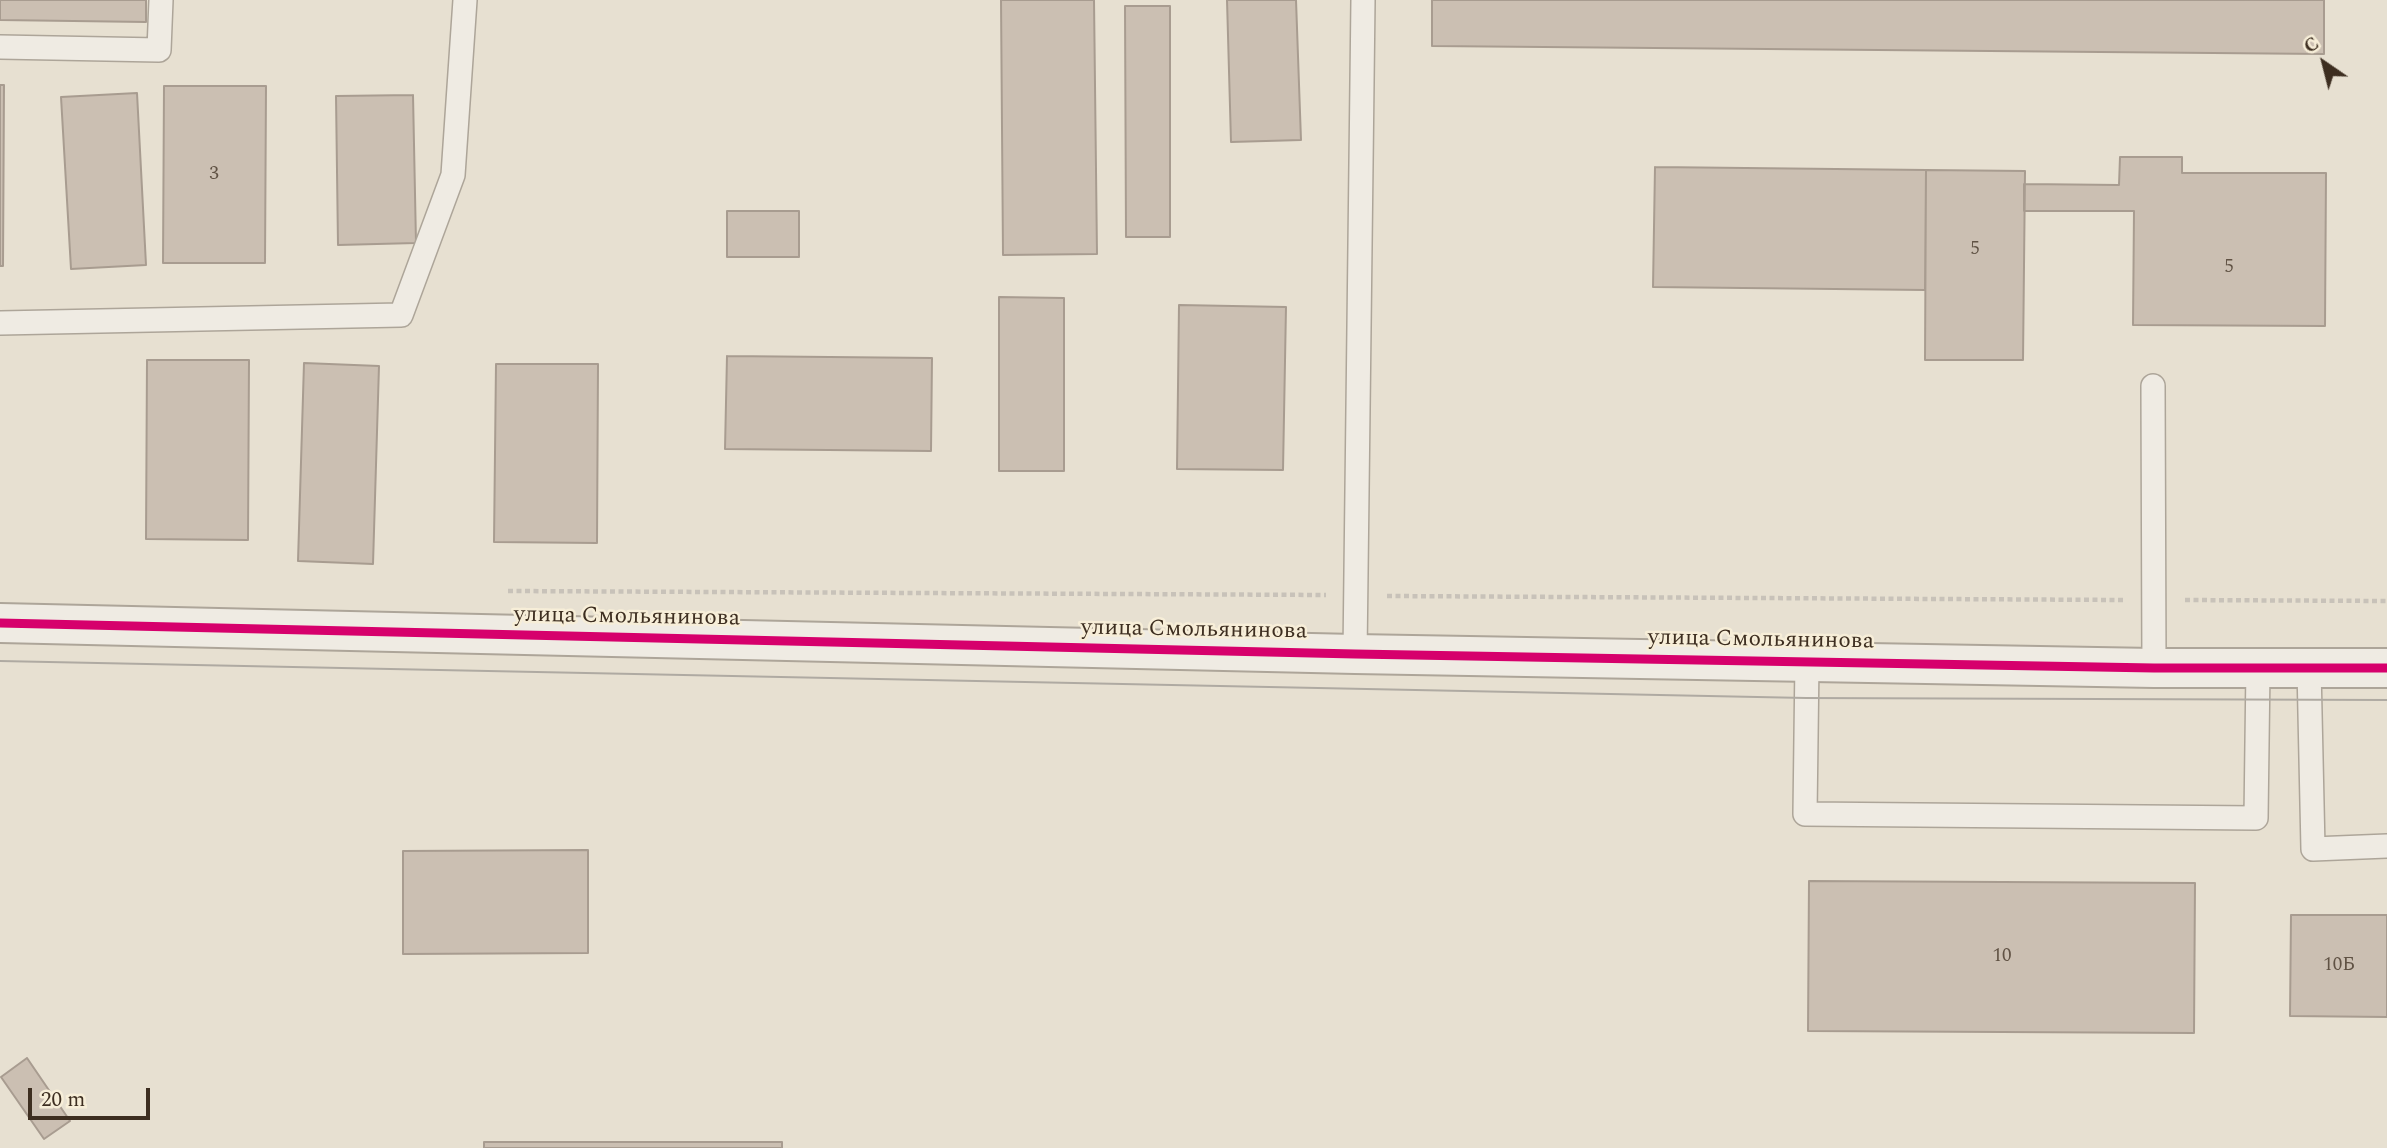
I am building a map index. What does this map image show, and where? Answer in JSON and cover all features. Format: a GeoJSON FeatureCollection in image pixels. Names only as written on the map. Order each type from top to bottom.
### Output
{"type":"FeatureCollection","features":[{"type":"Feature","properties":{"kind":"street","name":"улица Смольянинова"},"geometry":{"type":"LineString","coordinates":[[0,623],[1355,654],[2154,668],[2387,668]]}},
{"type":"Feature","properties":{"kind":"lane"},"geometry":{"type":"LineString","coordinates":[[0,47],[159,50],[161,0]]}},
{"type":"Feature","properties":{"kind":"lane"},"geometry":{"type":"LineString","coordinates":[[0,323],[401,314],[453,175],[465,0]]}},
{"type":"Feature","properties":{"kind":"lane"},"geometry":{"type":"LineString","coordinates":[[1355,654],[1363,0]]}},
{"type":"Feature","properties":{"kind":"lane"},"geometry":{"type":"LineString","coordinates":[[2153,387],[2154,668]]}},
{"type":"Feature","properties":{"kind":"lane"},"geometry":{"type":"LineString","coordinates":[[1807,661],[1805,814],[2256,818],[2258,668]]}},
{"type":"Feature","properties":{"kind":"lane"},"geometry":{"type":"LineString","coordinates":[[2309,668],[2314,849],[2387,846]]}},
{"type":"Feature","properties":{"kind":"path"},"geometry":{"type":"LineString","coordinates":[[503,591],[2387,601]]}},
{"type":"Feature","properties":{"kind":"building"},"geometry":{"type":"Polygon","coordinates":[[[0,0],[146,0],[146,22],[0,20],[0,0]]]}},
{"type":"Feature","properties":{"kind":"building"},"geometry":{"type":"Polygon","coordinates":[[[1001,0],[1094,0],[1097,254],[1003,255],[1001,0]]]}},
{"type":"Feature","properties":{"kind":"building"},"geometry":{"type":"Polygon","coordinates":[[[1227,0],[1296,0],[1301,140],[1231,142],[1227,0]]]}},
{"type":"Feature","properties":{"kind":"building"},"geometry":{"type":"Polygon","coordinates":[[[1432,0],[2324,0],[2324,54],[1432,46],[1432,0]]]}},
{"type":"Feature","properties":{"kind":"building"},"geometry":{"type":"Polygon","coordinates":[[[1125,6],[1170,6],[1170,237],[1126,237],[1125,6]]]}},
{"type":"Feature","properties":{"kind":"building"},"geometry":{"type":"Polygon","coordinates":[[[0,85],[4,85],[3,266],[0,266],[0,85]]]}},
{"type":"Feature","properties":{"kind":"building"},"geometry":{"type":"Polygon","coordinates":[[[164,86],[266,86],[265,263],[163,263],[164,86]]]}},
{"type":"Feature","properties":{"kind":"building"},"geometry":{"type":"Polygon","coordinates":[[[137,93],[146,265],[71,269],[61,97],[137,93]]]}},
{"type":"Feature","properties":{"kind":"building"},"geometry":{"type":"Polygon","coordinates":[[[413,95],[416,243],[338,245],[336,96],[413,95]]]}},
{"type":"Feature","properties":{"kind":"building"},"geometry":{"type":"Polygon","coordinates":[[[2120,157],[2182,157],[2182,173],[2326,173],[2325,326],[2133,325],[2134,211],[2024,211],[2024,184],[2119,185],[2120,157]]]}},
{"type":"Feature","properties":{"kind":"building"},"geometry":{"type":"Polygon","coordinates":[[[1655,167],[1926,170],[1925,290],[1653,287],[1655,167]]]}},
{"type":"Feature","properties":{"kind":"building"},"geometry":{"type":"Polygon","coordinates":[[[1926,170],[2025,171],[2023,360],[1925,360],[1926,170]]]}},
{"type":"Feature","properties":{"kind":"building"},"geometry":{"type":"Polygon","coordinates":[[[727,211],[799,211],[799,257],[727,257],[727,211]]]}},
{"type":"Feature","properties":{"kind":"building"},"geometry":{"type":"Polygon","coordinates":[[[999,297],[1064,298],[1064,471],[999,471],[999,297]]]}},
{"type":"Feature","properties":{"kind":"building"},"geometry":{"type":"Polygon","coordinates":[[[1179,305],[1286,307],[1283,470],[1177,469],[1179,305]]]}},
{"type":"Feature","properties":{"kind":"building"},"geometry":{"type":"Polygon","coordinates":[[[727,356],[932,358],[931,451],[725,449],[727,356]]]}},
{"type":"Feature","properties":{"kind":"building"},"geometry":{"type":"Polygon","coordinates":[[[147,360],[249,360],[248,540],[146,539],[147,360]]]}},
{"type":"Feature","properties":{"kind":"building"},"geometry":{"type":"Polygon","coordinates":[[[304,363],[379,366],[373,564],[298,561],[304,363]]]}},
{"type":"Feature","properties":{"kind":"building"},"geometry":{"type":"Polygon","coordinates":[[[496,364],[598,364],[597,543],[494,542],[496,364]]]}},
{"type":"Feature","properties":{"kind":"building"},"geometry":{"type":"Polygon","coordinates":[[[588,850],[588,953],[403,954],[403,851],[588,850]]]}},
{"type":"Feature","properties":{"kind":"building"},"geometry":{"type":"Polygon","coordinates":[[[1809,881],[2195,883],[2194,1033],[1808,1031],[1809,881]]]}},
{"type":"Feature","properties":{"kind":"building"},"geometry":{"type":"Polygon","coordinates":[[[2291,915],[2387,915],[2387,1017],[2290,1016],[2291,915]]]}},
{"type":"Feature","properties":{"kind":"building"},"geometry":{"type":"Polygon","coordinates":[[[27,1058],[70,1121],[44,1139],[1,1077],[27,1058]]]}},
{"type":"Feature","properties":{"kind":"building"},"geometry":{"type":"Polygon","coordinates":[[[484,1142],[782,1142],[782,1148],[484,1148],[484,1142]]]}},
{"type":"Feature","properties":{"kind":"tram line"},"geometry":{"type":"LineString","coordinates":[[0,661],[1806,698],[2387,700]]}},
{"type":"Feature","properties":{"kind":"cycle path"},"geometry":{"type":"LineString","coordinates":[[0,623],[1355,654],[2154,668],[2387,668]]}}]}
